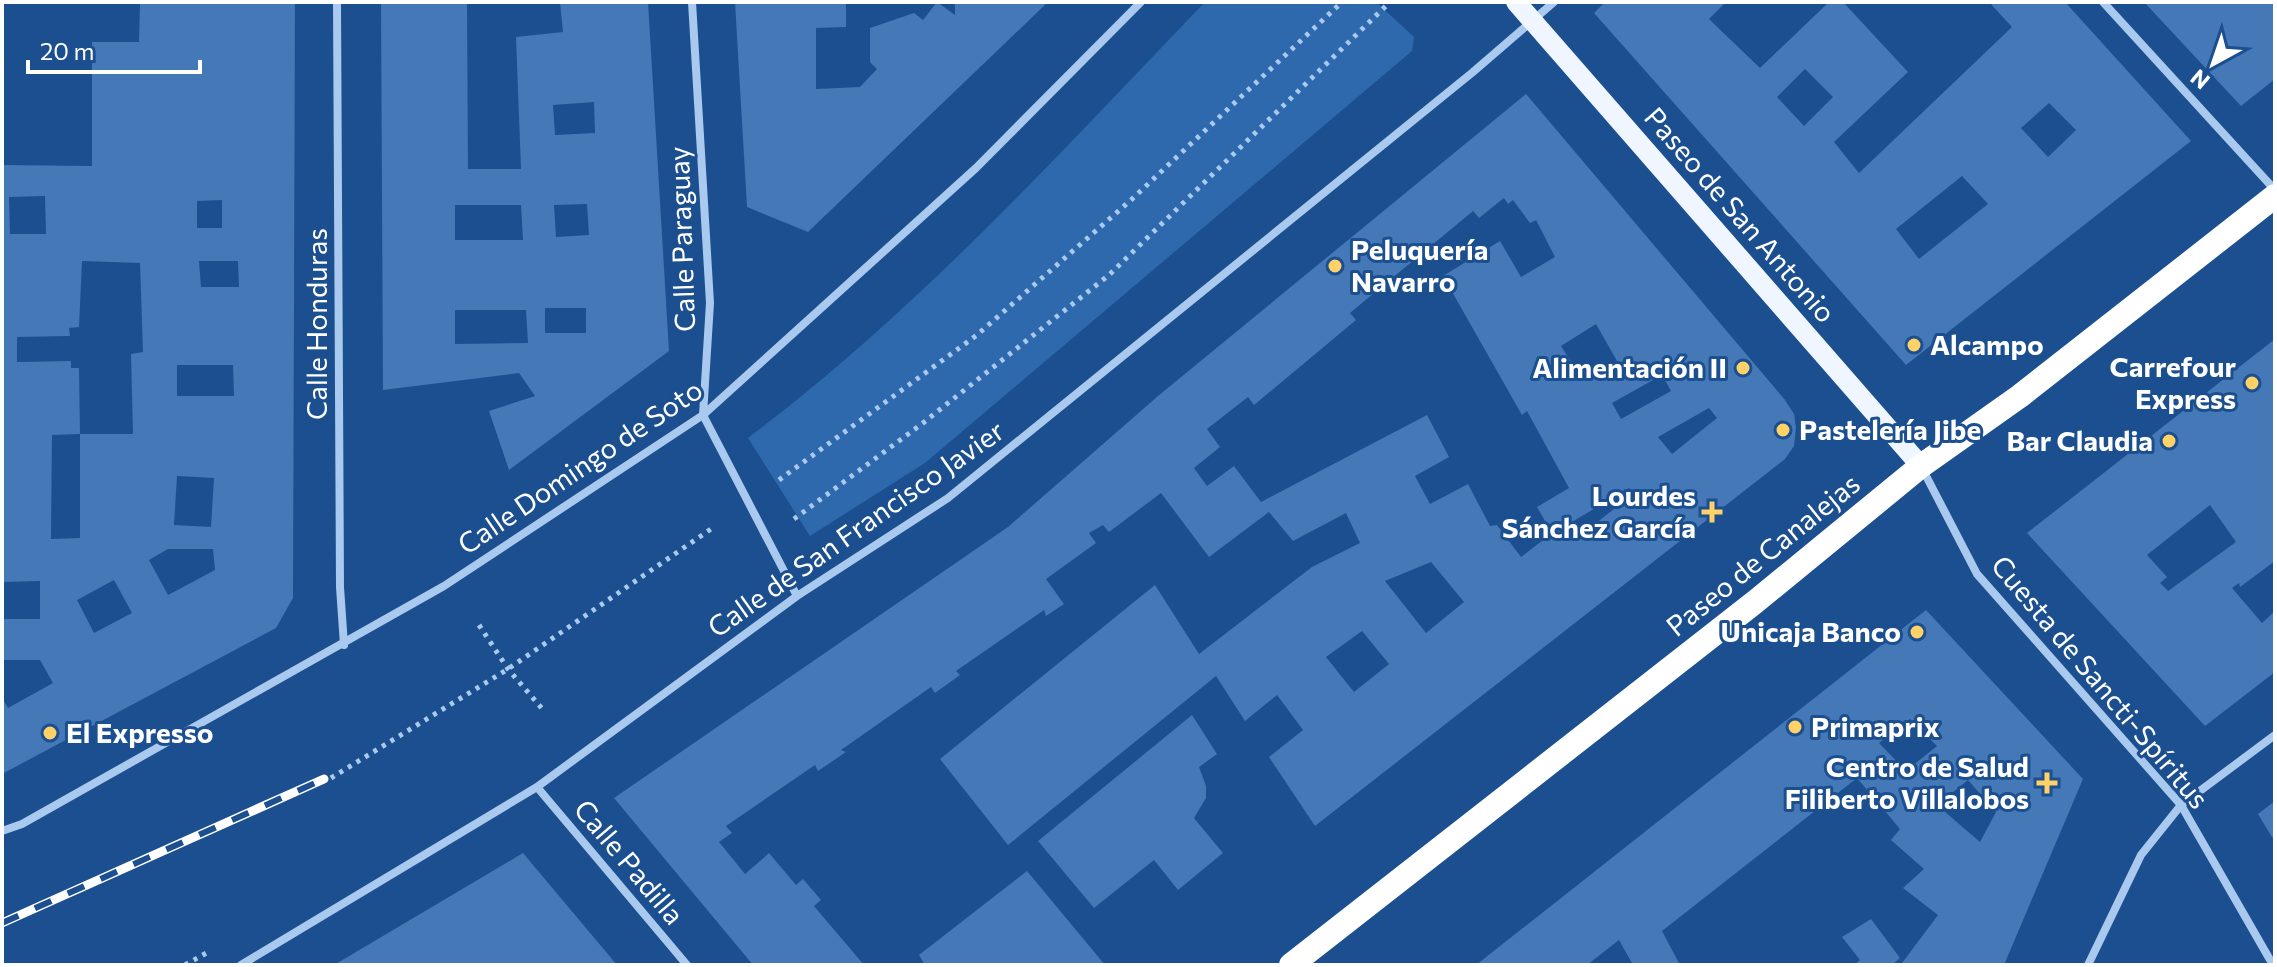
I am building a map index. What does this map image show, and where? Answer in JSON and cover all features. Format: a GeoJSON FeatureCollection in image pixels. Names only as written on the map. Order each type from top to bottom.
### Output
{"type":"FeatureCollection","features":[{"type":"Feature","properties":{"kind":"highway","name":"Paseo de Canalejas"},"geometry":{"type":"LineString","coordinates":[[1291,965],[1755,602],[1921,466],[2020,396],[2275,193]]}},
{"type":"Feature","properties":{"kind":"main road","name":"Paseo de San Antonio"},"geometry":{"type":"LineString","coordinates":[[1516,2],[1921,466]]}},
{"type":"Feature","properties":{"kind":"street","name":"Calle Honduras"},"geometry":{"type":"LineString","coordinates":[[337,2],[340,571],[344,645]]}},
{"type":"Feature","properties":{"kind":"street","name":"Calle Paraguay"},"geometry":{"type":"LineString","coordinates":[[692,2],[710,303],[703,415]]}},
{"type":"Feature","properties":{"kind":"street","name":"Calle Domingo de Soto"},"geometry":{"type":"LineString","coordinates":[[2,831],[22,824],[444,586],[703,415],[976,168],[1141,2]]}},
{"type":"Feature","properties":{"kind":"street","name":"Calle de San Francisco Javier"},"geometry":{"type":"LineString","coordinates":[[241,965],[537,787],[797,596],[948,498],[1473,72],[1554,2]]}},
{"type":"Feature","properties":{"kind":"street"},"geometry":{"type":"LineString","coordinates":[[2103,2],[2275,193]]}},
{"type":"Feature","properties":{"kind":"street"},"geometry":{"type":"LineString","coordinates":[[703,415],[797,596]]}},
{"type":"Feature","properties":{"kind":"street","name":"Cuesta de Sancti-Spíritus"},"geometry":{"type":"LineString","coordinates":[[1921,466],[1977,574],[2181,805],[2273,965]]}},
{"type":"Feature","properties":{"kind":"street"},"geometry":{"type":"LineString","coordinates":[[2088,965],[2141,855],[2181,805],[2275,735]]}},
{"type":"Feature","properties":{"kind":"street","name":"Calle Padilla"},"geometry":{"type":"LineString","coordinates":[[537,787],[687,965]]}},
{"type":"Feature","properties":{"kind":"path"},"geometry":{"type":"LineString","coordinates":[[779,480],[977,335],[1142,190],[1342,2]]}},
{"type":"Feature","properties":{"kind":"path"},"geometry":{"type":"LineString","coordinates":[[768,538],[923,423],[1109,275],[1390,2]]}},
{"type":"Feature","properties":{"kind":"path"},"geometry":{"type":"LineString","coordinates":[[331,778],[508,669],[711,529]]}},
{"type":"Feature","properties":{"kind":"path"},"geometry":{"type":"LineString","coordinates":[[479,625],[508,669],[545,712]]}},
{"type":"Feature","properties":{"kind":"path"},"geometry":{"type":"LineString","coordinates":[[185,965],[213,949]]}},
{"type":"Feature","properties":{"kind":"shaded area"},"geometry":{"type":"Polygon","coordinates":[[[1205,2],[1376,2],[1414,37],[1412,51],[925,463],[810,536],[748,438],[870,338],[928,284],[1041,173],[1205,2]]]}},
{"type":"Feature","properties":{"kind":"building"},"geometry":{"type":"Polygon","coordinates":[[[140,2],[295,2],[293,598],[276,628],[2,774],[2,698],[8,708],[53,683],[40,660],[2,660],[2,619],[40,619],[40,581],[2,582],[2,165],[92,166],[92,42],[139,42],[140,2]],[[45,196],[9,197],[10,234],[46,234],[45,196]],[[222,200],[197,201],[197,228],[222,228],[222,200]],[[82,261],[79,327],[69,328],[70,336],[17,337],[17,362],[71,361],[71,368],[79,368],[80,434],[133,434],[131,354],[143,352],[140,263],[82,261]],[[199,261],[201,287],[239,287],[238,261],[199,261]],[[177,365],[177,396],[234,396],[233,365],[177,365]],[[80,434],[52,435],[51,539],[80,538],[80,434]],[[177,476],[174,525],[211,527],[214,478],[177,476]],[[168,549],[149,560],[168,595],[215,570],[213,549],[168,549]],[[114,580],[77,600],[94,633],[132,613],[114,580]]]}},
{"type":"Feature","properties":{"kind":"building"},"geometry":{"type":"Polygon","coordinates":[[[381,2],[467,2],[468,169],[521,169],[516,37],[563,32],[560,2],[648,2],[669,351],[509,470],[489,411],[535,396],[519,373],[383,390],[381,2]],[[594,102],[553,105],[555,135],[595,133],[594,102]],[[587,204],[554,205],[556,237],[589,235],[587,204]],[[455,205],[455,240],[523,240],[521,205],[455,205]],[[545,308],[545,333],[586,333],[586,308],[545,308]],[[455,310],[455,344],[528,343],[526,310],[455,310]]]}},
{"type":"Feature","properties":{"kind":"building"},"geometry":{"type":"Polygon","coordinates":[[[735,2],[846,2],[846,27],[816,28],[816,89],[860,87],[877,69],[870,62],[870,28],[914,13],[923,20],[937,2],[955,15],[955,2],[1048,2],[808,232],[747,207],[735,2]]]}},
{"type":"Feature","properties":{"kind":"building"},"geometry":{"type":"Polygon","coordinates":[[[1605,2],[1726,2],[1709,19],[1760,68],[1829,2],[1843,2],[1908,72],[1834,142],[1859,173],[2012,27],[1989,2],[2065,2],[2191,141],[1906,365],[1594,13],[1605,2]],[[1805,69],[1777,97],[1804,126],[1833,97],[1805,69]],[[2049,103],[2021,128],[2048,157],[2076,130],[2049,103]],[[1962,176],[1896,229],[1919,259],[1988,204],[1962,176]]]}},
{"type":"Feature","properties":{"kind":"building"},"geometry":{"type":"Polygon","coordinates":[[[2144,2],[2275,2],[2275,79],[2241,106],[2144,2]]]}},
{"type":"Feature","properties":{"kind":"building"},"geometry":{"type":"Polygon","coordinates":[[[1526,94],[1785,400],[1794,414],[1796,428],[1794,446],[1785,459],[1315,826],[1269,757],[1303,730],[1277,695],[1245,721],[1216,676],[1008,845],[940,759],[1155,585],[1199,654],[1312,567],[1360,543],[1346,513],[1293,541],[1269,512],[1209,557],[1161,493],[1109,532],[1103,525],[1089,533],[1096,543],[1046,579],[1064,604],[1046,616],[1044,610],[956,671],[960,675],[935,693],[931,687],[841,750],[846,752],[818,771],[815,765],[726,826],[732,833],[719,842],[745,874],[769,853],[796,885],[803,879],[821,900],[814,906],[864,965],[753,965],[614,798],[1008,527],[1158,396],[1526,94]],[[1504,198],[1479,218],[1473,211],[1350,313],[1356,320],[1254,405],[1248,397],[1207,429],[1220,447],[1194,468],[1207,486],[1234,466],[1261,502],[1427,415],[1449,457],[1415,476],[1430,504],[1468,484],[1490,526],[1497,525],[1521,557],[1552,533],[1537,507],[1569,488],[1527,411],[1522,415],[1443,276],[1500,241],[1521,277],[1555,257],[1536,220],[1530,223],[1513,200],[1508,204],[1504,198]],[[1596,324],[1561,346],[1583,380],[1617,361],[1596,324]],[[1662,375],[1612,403],[1621,419],[1671,391],[1662,375]],[[1709,408],[1658,437],[1672,454],[1717,418],[1709,408]],[[1629,488],[1572,522],[1581,535],[1634,493],[1629,488]],[[1431,562],[1385,581],[1426,633],[1464,602],[1431,562]],[[1362,631],[1326,657],[1354,692],[1389,664],[1362,631]]]}},
{"type":"Feature","properties":{"kind":"building"},"geometry":{"type":"Polygon","coordinates":[[[2275,339],[2275,561],[2240,587],[2239,583],[2232,588],[2262,623],[2275,611],[2275,672],[2205,726],[2027,533],[2275,339]],[[2210,505],[2147,555],[2167,577],[2160,583],[2168,591],[2236,542],[2210,505]]]}},
{"type":"Feature","properties":{"kind":"building"},"geometry":{"type":"Polygon","coordinates":[[[1926,610],[2083,779],[2004,965],[1902,963],[1938,915],[1903,888],[1924,869],[1891,840],[1900,829],[1857,778],[1662,931],[1680,965],[1633,965],[1619,940],[1587,965],[1476,965],[1926,610]],[[1910,719],[1879,743],[1906,771],[1937,746],[1910,719]],[[1968,780],[1937,805],[1980,842],[1996,812],[1968,780]]]}},
{"type":"Feature","properties":{"kind":"building"},"geometry":{"type":"Polygon","coordinates":[[[1192,715],[1217,754],[1199,767],[1206,786],[1206,798],[1194,818],[1223,853],[1178,890],[1154,860],[1094,908],[1038,841],[1192,715]]]}},
{"type":"Feature","properties":{"kind":"building"},"geometry":{"type":"Polygon","coordinates":[[[2275,801],[2275,842],[2258,814],[2275,801]]]}},
{"type":"Feature","properties":{"kind":"building"},"geometry":{"type":"Polygon","coordinates":[[[523,853],[617,965],[334,965],[523,853]]]}},
{"type":"Feature","properties":{"kind":"building"},"geometry":{"type":"Polygon","coordinates":[[[1027,871],[1105,965],[925,965],[919,955],[1027,871]]]}},
{"type":"Feature","properties":{"kind":"building"},"geometry":{"type":"Polygon","coordinates":[[[1871,919],[1900,958],[1892,965],[1854,965],[1860,960],[1842,937],[1871,919]]]}},
{"type":"Feature","properties":{"kind":"railway"},"geometry":{"type":"LineString","coordinates":[[2,923],[324,779]]}},
{"type":"Feature","properties":{"kind":"place","name":"Peluquería Navarro"},"geometry":{"type":"Point","coordinates":[1335,266]}},
{"type":"Feature","properties":{"kind":"place","name":"Alcampo"},"geometry":{"type":"Point","coordinates":[1914,345]}},
{"type":"Feature","properties":{"kind":"place","name":"Alimentación II"},"geometry":{"type":"Point","coordinates":[1743,368]}},
{"type":"Feature","properties":{"kind":"place","name":"Carrefour Express"},"geometry":{"type":"Point","coordinates":[2252,383]}},
{"type":"Feature","properties":{"kind":"place","name":"Pastelería Jibe"},"geometry":{"type":"Point","coordinates":[1783,430]}},
{"type":"Feature","properties":{"kind":"place","name":"Bar Claudia"},"geometry":{"type":"Point","coordinates":[2169,441]}},
{"type":"Feature","properties":{"kind":"place","name":"Lourdes Sánchez García"},"geometry":{"type":"Point","coordinates":[1712,512]}},
{"type":"Feature","properties":{"kind":"place","name":"Unicaja Banco"},"geometry":{"type":"Point","coordinates":[1917,632]}},
{"type":"Feature","properties":{"kind":"place","name":"Primaprix"},"geometry":{"type":"Point","coordinates":[1795,727]}},
{"type":"Feature","properties":{"kind":"place","name":"El Expresso"},"geometry":{"type":"Point","coordinates":[50,733]}},
{"type":"Feature","properties":{"kind":"place","name":"Centro de Salud Filiberto Villalobos"},"geometry":{"type":"Point","coordinates":[2047,783]}}]}
